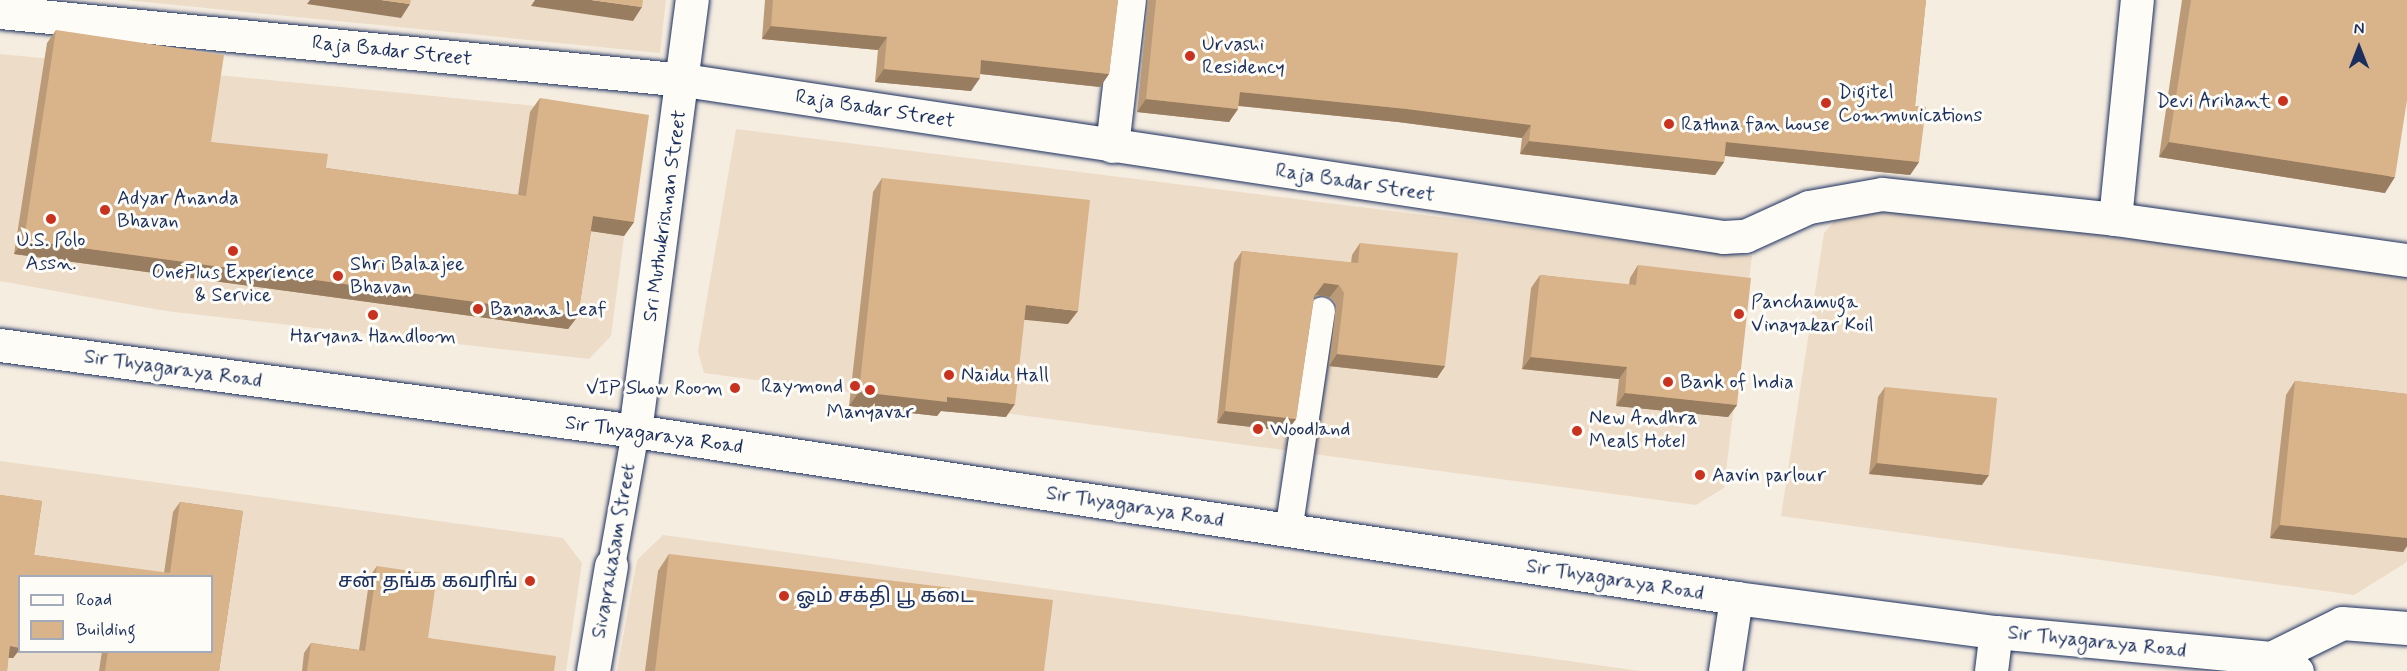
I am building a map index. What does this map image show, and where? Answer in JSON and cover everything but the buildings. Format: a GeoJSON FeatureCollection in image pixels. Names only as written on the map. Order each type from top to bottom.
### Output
{"type":"FeatureCollection","features":[{"type":"Feature","properties":{"kind":"street","name":"Sri Muthukrishnan Street"},"geometry":{"type":"LineString","coordinates":[[635,431],[684,80],[692,0]]}},
{"type":"Feature","properties":{"kind":"street"},"geometry":{"type":"LineString","coordinates":[[1112,146],[1130,0]]}},
{"type":"Feature","properties":{"kind":"street"},"geometry":{"type":"LineString","coordinates":[[2137,0],[2115,219],[2407,260]]}},
{"type":"Feature","properties":{"kind":"street","name":"Raja Badar Street"},"geometry":{"type":"LineString","coordinates":[[0,12],[684,80],[1690,233],[1745,236],[1809,207],[1882,194],[2115,219]]}},
{"type":"Feature","properties":{"kind":"street","name":"Sir Thyagaraya Road"},"geometry":{"type":"LineString","coordinates":[[0,345],[635,431],[1736,598],[1996,632],[2284,665],[2342,623],[2407,628]]}},
{"type":"Feature","properties":{"kind":"street","name":"Sivaprakasam Street"},"geometry":{"type":"LineString","coordinates":[[593,671],[611,566]]}},
{"type":"Feature","properties":{"kind":"street"},"geometry":{"type":"LineString","coordinates":[[1725,671],[1736,598]]}},
{"type":"Feature","properties":{"kind":"street"},"geometry":{"type":"LineString","coordinates":[[1991,671],[1996,632]]}},
{"type":"Feature","properties":{"kind":"lane"},"geometry":{"type":"LineString","coordinates":[[1288,531],[1321,310]]}},
{"type":"Feature","properties":{"kind":"lane","name":"Sivaprakasam Street"},"geometry":{"type":"LineString","coordinates":[[611,566],[635,431]]}},
{"type":"Feature","properties":{"kind":"shaded area"},"geometry":{"type":"Polygon","coordinates":[[[126,0],[666,0],[660,53],[126,0]]]}},
{"type":"Feature","properties":{"kind":"shaded area"},"geometry":{"type":"Polygon","coordinates":[[[0,54],[640,116],[611,336],[589,359],[166,311],[0,281],[0,54]]]}},
{"type":"Feature","properties":{"kind":"shaded area"},"geometry":{"type":"Polygon","coordinates":[[[736,129],[1752,256],[1724,488],[1696,505],[704,373],[698,351],[736,129]]]}},
{"type":"Feature","properties":{"kind":"shaded area"},"geometry":{"type":"Polygon","coordinates":[[[1854,199],[2407,270],[2407,562],[2354,595],[1781,516],[1824,233],[1854,199]]]}},
{"type":"Feature","properties":{"kind":"shaded area"},"geometry":{"type":"Polygon","coordinates":[[[0,461],[563,538],[582,563],[566,671],[0,671],[0,461]]]}},
{"type":"Feature","properties":{"kind":"shaded area"},"geometry":{"type":"Polygon","coordinates":[[[663,535],[1640,671],[617,671],[637,560],[663,535]]]}},
{"type":"Feature","properties":{"kind":"place","name":"Urvashi Residency"},"geometry":{"type":"Point","coordinates":[1190,56]}},
{"type":"Feature","properties":{"kind":"place","name":"Devi Arihant"},"geometry":{"type":"Point","coordinates":[2283,101]}},
{"type":"Feature","properties":{"kind":"place","name":"Digitel Communications"},"geometry":{"type":"Point","coordinates":[1826,103]}},
{"type":"Feature","properties":{"kind":"place","name":"Rathna fan house"},"geometry":{"type":"Point","coordinates":[1669,124]}},
{"type":"Feature","properties":{"kind":"place","name":"Adyar Ananda Bhavan"},"geometry":{"type":"Point","coordinates":[105,210]}},
{"type":"Feature","properties":{"kind":"place","name":"U.S. Polo Assn."},"geometry":{"type":"Point","coordinates":[51,219]}},
{"type":"Feature","properties":{"kind":"place","name":"OnePlus Experience & Service"},"geometry":{"type":"Point","coordinates":[233,251]}},
{"type":"Feature","properties":{"kind":"place","name":"Shri Balaajee Bhavan"},"geometry":{"type":"Point","coordinates":[338,276]}},
{"type":"Feature","properties":{"kind":"place","name":"Banana Leaf"},"geometry":{"type":"Point","coordinates":[478,309]}},
{"type":"Feature","properties":{"kind":"place","name":"Panchamuga Vinayakar Koil"},"geometry":{"type":"Point","coordinates":[1739,314]}},
{"type":"Feature","properties":{"kind":"place","name":"Haryana Handloom"},"geometry":{"type":"Point","coordinates":[373,315]}},
{"type":"Feature","properties":{"kind":"place","name":"Naidu Hall"},"geometry":{"type":"Point","coordinates":[949,375]}},
{"type":"Feature","properties":{"kind":"place","name":"Bank of India"},"geometry":{"type":"Point","coordinates":[1668,382]}},
{"type":"Feature","properties":{"kind":"place","name":"Raymond"},"geometry":{"type":"Point","coordinates":[855,386]}},
{"type":"Feature","properties":{"kind":"place","name":"VIP Show Room"},"geometry":{"type":"Point","coordinates":[735,388]}},
{"type":"Feature","properties":{"kind":"place","name":"Manyavar"},"geometry":{"type":"Point","coordinates":[870,390]}},
{"type":"Feature","properties":{"kind":"place","name":"Woodland"},"geometry":{"type":"Point","coordinates":[1258,429]}},
{"type":"Feature","properties":{"kind":"place","name":"New Andhra Meals Hotel"},"geometry":{"type":"Point","coordinates":[1577,431]}},
{"type":"Feature","properties":{"kind":"place","name":"Aavin parlour"},"geometry":{"type":"Point","coordinates":[1700,475]}},
{"type":"Feature","properties":{"kind":"place","name":"சன் தங்க கவரிங்"},"geometry":{"type":"Point","coordinates":[530,581]}},
{"type":"Feature","properties":{"kind":"place","name":"ஓம் சக்தி பூ கடை"},"geometry":{"type":"Point","coordinates":[784,596]}}]}
